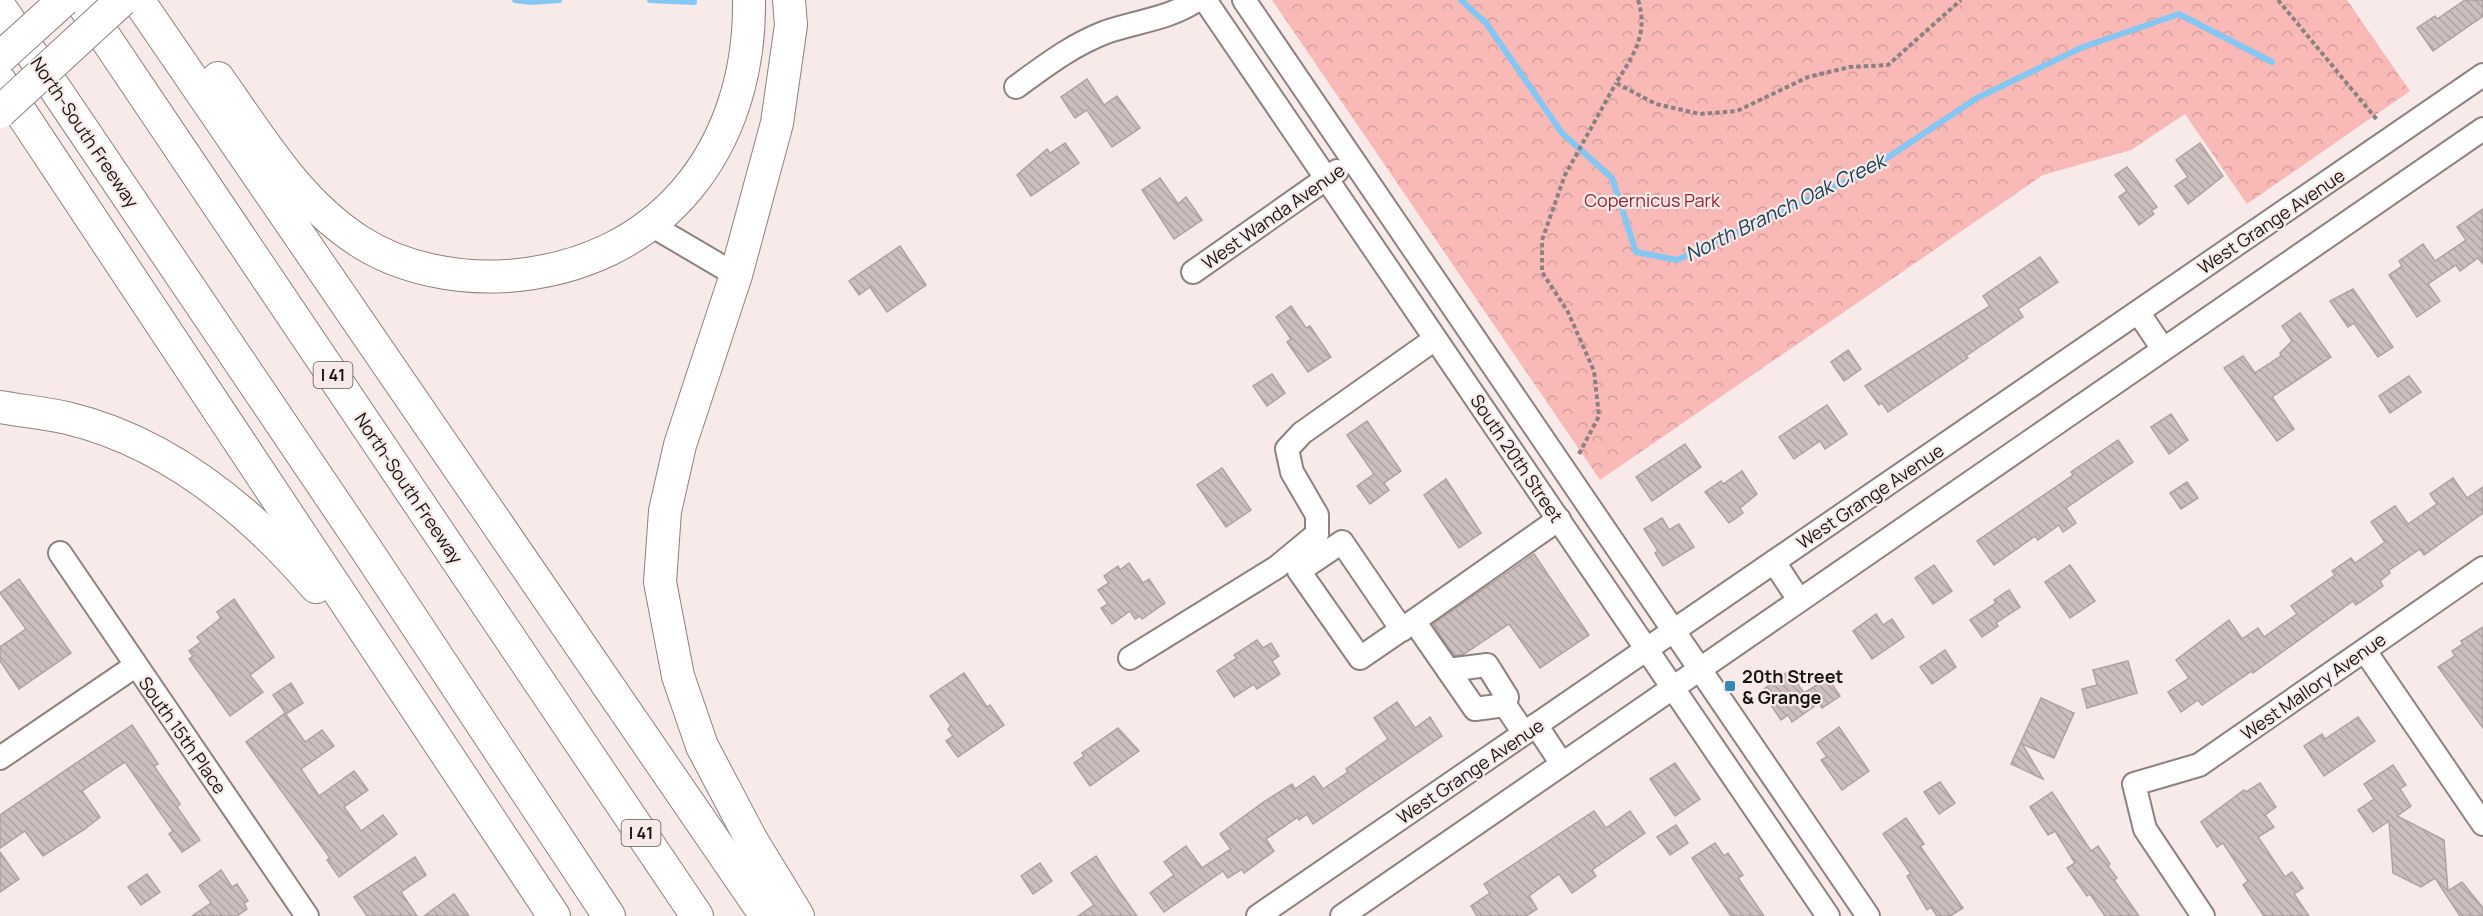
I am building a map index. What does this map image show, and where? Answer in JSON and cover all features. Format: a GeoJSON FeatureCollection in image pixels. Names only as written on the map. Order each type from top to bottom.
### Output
{"type":"FeatureCollection","features":[{"type":"Feature","properties":{"kind":"highway"},"geometry":{"type":"LineString","coordinates":[[0,58],[64,0]]}},
{"type":"Feature","properties":{"kind":"highway","name":"North-South Freeway"},"geometry":{"type":"LineString","coordinates":[[80,0],[697,916]]}},
{"type":"Feature","properties":{"kind":"highway"},"geometry":{"type":"LineString","coordinates":[[0,112],[122,0]]}},
{"type":"Feature","properties":{"kind":"highway"},"geometry":{"type":"LineString","coordinates":[[138,0],[766,916]]}},
{"type":"Feature","properties":{"kind":"highway"},"geometry":{"type":"LineString","coordinates":[[162,0],[275,160],[306,198],[332,222],[361,242],[397,261],[443,273],[484,278],[555,269],[586,259],[618,245],[651,225],[677,201],[713,155],[727,127],[743,80],[749,28],[749,0]]}},
{"type":"Feature","properties":{"kind":"highway"},"geometry":{"type":"LineString","coordinates":[[789,0],[791,26],[777,123],[736,275],[680,445],[665,512],[660,582],[678,676],[702,746],[752,839],[798,916]]}},
{"type":"Feature","properties":{"kind":"highway","name":"North-South Freeway"},"geometry":{"type":"LineString","coordinates":[[0,7],[366,549],[609,916]]}},
{"type":"Feature","properties":{"kind":"highway"},"geometry":{"type":"LineString","coordinates":[[0,81],[554,916]]}},
{"type":"Feature","properties":{"kind":"highway"},"geometry":{"type":"LineString","coordinates":[[0,407],[69,418],[117,435],[164,456],[229,499],[282,547],[334,608],[518,862]]}},
{"type":"Feature","properties":{"kind":"street"},"geometry":{"type":"LineString","coordinates":[[1016,87],[1066,51],[1085,41],[1108,32],[1171,15],[1197,0]]}},
{"type":"Feature","properties":{"kind":"street","name":"South 20th Street"},"geometry":{"type":"LineString","coordinates":[[1204,0],[1318,184],[1436,339],[1828,916]]}},
{"type":"Feature","properties":{"kind":"street","name":"South 20th Street"},"geometry":{"type":"LineString","coordinates":[[1244,0],[1868,916]]}},
{"type":"Feature","properties":{"kind":"street","name":"West Grange Avenue"},"geometry":{"type":"LineString","coordinates":[[1258,916],[2483,75]]}},
{"type":"Feature","properties":{"kind":"street"},"geometry":{"type":"LineString","coordinates":[[1342,916],[2483,129]]}},
{"type":"Feature","properties":{"kind":"street","name":"West Wanda Avenue"},"geometry":{"type":"LineString","coordinates":[[1193,272],[1353,160]]}},
{"type":"Feature","properties":{"kind":"street"},"geometry":{"type":"LineString","coordinates":[[651,225],[736,275]]}},
{"type":"Feature","properties":{"kind":"street"},"geometry":{"type":"LineString","coordinates":[[2138,312],[2163,349]]}},
{"type":"Feature","properties":{"kind":"street"},"geometry":{"type":"LineString","coordinates":[[1130,658],[1277,567],[1317,534],[1317,515],[1292,472],[1287,449],[1302,433],[1436,339]]}},
{"type":"Feature","properties":{"kind":"street"},"geometry":{"type":"LineString","coordinates":[[1505,705],[1475,710],[1448,670],[1408,626],[1342,542],[1299,571],[1360,658],[1408,626],[1554,513],[1576,488]]}},
{"type":"Feature","properties":{"kind":"street","name":"South 15th Place"},"geometry":{"type":"LineString","coordinates":[[60,553],[307,916]]}},
{"type":"Feature","properties":{"kind":"street"},"geometry":{"type":"LineString","coordinates":[[1774,561],[1799,600]]}},
{"type":"Feature","properties":{"kind":"street","name":"West Mallory Avenue"},"geometry":{"type":"LineString","coordinates":[[2203,916],[2145,829],[2134,784],[2199,765],[2483,568]]}},
{"type":"Feature","properties":{"kind":"street"},"geometry":{"type":"LineString","coordinates":[[2365,651],[2483,824]]}},
{"type":"Feature","properties":{"kind":"street"},"geometry":{"type":"LineString","coordinates":[[1448,670],[1487,665],[1507,697],[1505,705]]}},
{"type":"Feature","properties":{"kind":"street"},"geometry":{"type":"LineString","coordinates":[[0,758],[135,666]]}},
{"type":"Feature","properties":{"kind":"street"},"geometry":{"type":"LineString","coordinates":[[1505,705],[1562,764]]}},
{"type":"Feature","properties":{"kind":"street"},"geometry":{"type":"LineString","coordinates":[[1742,789],[1769,770]]}},
{"type":"Feature","properties":{"kind":"path"},"geometry":{"type":"LineString","coordinates":[[1579,454],[1599,416],[1594,371],[1568,312],[1542,272],[1542,240],[1570,165],[1638,49],[1642,31],[1638,0]]}},
{"type":"Feature","properties":{"kind":"path"},"geometry":{"type":"LineString","coordinates":[[1616,83],[1656,104],[1689,112],[1700,114],[1737,111],[1808,77],[1850,67],[1888,65],[1961,0]]}},
{"type":"Feature","properties":{"kind":"path"},"geometry":{"type":"LineString","coordinates":[[2278,0],[2378,121]]}},
{"type":"Feature","properties":{"kind":"green space","name":"Copernicus Park"},"geometry":{"type":"Polygon","coordinates":[[[1272,0],[2347,0],[2410,91],[2247,204],[2185,114],[2131,150],[2043,175],[1600,480],[1272,0]]]}},
{"type":"Feature","properties":{"kind":"building"},"geometry":{"type":"Polygon","coordinates":[[[2465,0],[2483,0],[2483,16],[2433,51],[2417,28],[2435,16],[2437,19],[2465,0]]]}},
{"type":"Feature","properties":{"kind":"building"},"geometry":{"type":"Polygon","coordinates":[[[1087,79],[1104,105],[1117,96],[1140,128],[1112,147],[1087,110],[1075,118],[1061,97],[1087,79]]]}},
{"type":"Feature","properties":{"kind":"building"},"geometry":{"type":"Polygon","coordinates":[[[1065,143],[1079,163],[1031,196],[1017,175],[1047,149],[1050,153],[1065,143]]]}},
{"type":"Feature","properties":{"kind":"building"},"geometry":{"type":"Polygon","coordinates":[[[2200,143],[2223,176],[2188,204],[2175,186],[2188,177],[2176,160],[2200,143]]]}},
{"type":"Feature","properties":{"kind":"building"},"geometry":{"type":"Polygon","coordinates":[[[2127,167],[2157,207],[2151,211],[2154,214],[2139,225],[2119,197],[2127,191],[2115,175],[2127,167]]]}},
{"type":"Feature","properties":{"kind":"building"},"geometry":{"type":"Polygon","coordinates":[[[1160,178],[1178,204],[1186,197],[1202,220],[1174,239],[1142,190],[1160,178]]]}},
{"type":"Feature","properties":{"kind":"building"},"geometry":{"type":"Polygon","coordinates":[[[2483,209],[2483,264],[2478,258],[2460,271],[2456,265],[2428,284],[2440,301],[2417,317],[2389,275],[2402,266],[2399,261],[2423,244],[2435,261],[2466,240],[2457,227],[2483,209]]]}},
{"type":"Feature","properties":{"kind":"building"},"geometry":{"type":"Polygon","coordinates":[[[900,246],[926,285],[887,312],[870,287],[859,295],[849,281],[900,246]]]}},
{"type":"Feature","properties":{"kind":"building"},"geometry":{"type":"Polygon","coordinates":[[[2040,257],[2058,282],[2018,309],[2023,317],[1966,356],[1968,358],[1888,412],[1882,403],[1879,405],[1865,386],[1990,306],[1983,296],[2040,257]]]}},
{"type":"Feature","properties":{"kind":"building"},"geometry":{"type":"Polygon","coordinates":[[[2353,289],[2393,347],[2378,357],[2354,323],[2348,327],[2330,301],[2353,289]]]}},
{"type":"Feature","properties":{"kind":"building"},"geometry":{"type":"Polygon","coordinates":[[[1291,306],[1306,328],[1310,326],[1331,357],[1308,372],[1287,342],[1291,339],[1276,317],[1291,306]]]}},
{"type":"Feature","properties":{"kind":"building"},"geometry":{"type":"Polygon","coordinates":[[[2300,313],[2331,357],[2272,397],[2294,429],[2277,441],[2224,368],[2243,356],[2255,373],[2281,356],[2280,353],[2292,341],[2282,326],[2300,313]]]}},
{"type":"Feature","properties":{"kind":"building"},"geometry":{"type":"Polygon","coordinates":[[[1848,350],[1861,369],[1844,381],[1831,362],[1848,350]]]}},
{"type":"Feature","properties":{"kind":"building"},"geometry":{"type":"Polygon","coordinates":[[[1272,374],[1285,393],[1267,406],[1253,386],[1272,374]]]}},
{"type":"Feature","properties":{"kind":"building"},"geometry":{"type":"Polygon","coordinates":[[[2409,376],[2421,392],[2390,413],[2379,396],[2409,376]]]}},
{"type":"Feature","properties":{"kind":"building"},"geometry":{"type":"Polygon","coordinates":[[[1827,405],[1847,434],[1825,449],[1820,441],[1794,459],[1779,437],[1827,405]]]}},
{"type":"Feature","properties":{"kind":"building"},"geometry":{"type":"Polygon","coordinates":[[[2171,414],[2188,440],[2169,454],[2151,427],[2171,414]]]}},
{"type":"Feature","properties":{"kind":"building"},"geometry":{"type":"Polygon","coordinates":[[[1367,421],[1401,471],[1384,483],[1389,490],[1370,504],[1357,486],[1374,474],[1347,435],[1367,421]]]}},
{"type":"Feature","properties":{"kind":"building"},"geometry":{"type":"Polygon","coordinates":[[[2118,440],[2133,462],[2066,508],[2076,523],[2063,532],[2059,525],[2038,540],[2035,536],[1994,565],[1977,541],[2073,475],[2071,472],[2118,440]]]}},
{"type":"Feature","properties":{"kind":"building"},"geometry":{"type":"Polygon","coordinates":[[[1685,444],[1701,467],[1652,501],[1636,477],[1685,444]]]}},
{"type":"Feature","properties":{"kind":"building"},"geometry":{"type":"Polygon","coordinates":[[[1222,468],[1251,510],[1226,527],[1197,485],[1222,468]]]}},
{"type":"Feature","properties":{"kind":"building"},"geometry":{"type":"Polygon","coordinates":[[[1742,471],[1757,494],[1740,508],[1743,513],[1729,523],[1705,492],[1721,481],[1723,484],[1742,471]]]}},
{"type":"Feature","properties":{"kind":"building"},"geometry":{"type":"Polygon","coordinates":[[[2453,478],[2467,498],[2483,487],[2483,513],[2424,555],[2420,549],[2388,571],[2390,573],[2380,581],[2383,586],[2356,605],[2353,601],[2253,673],[2252,671],[2202,705],[2198,700],[2181,712],[2168,692],[2189,678],[2176,660],[2229,620],[2242,639],[2258,628],[2264,637],[2297,614],[2291,606],[2335,575],[2332,571],[2351,558],[2355,563],[2385,542],[2371,522],[2395,506],[2408,524],[2437,504],[2430,494],[2453,478]]]}},
{"type":"Feature","properties":{"kind":"building"},"geometry":{"type":"Polygon","coordinates":[[[1446,479],[1481,533],[1459,548],[1424,495],[1446,479]]]}},
{"type":"Feature","properties":{"kind":"building"},"geometry":{"type":"Polygon","coordinates":[[[2187,482],[2198,498],[2181,509],[2170,493],[2187,482]]]}},
{"type":"Feature","properties":{"kind":"building"},"geometry":{"type":"Polygon","coordinates":[[[1662,518],[1669,530],[1679,524],[1694,547],[1663,566],[1655,553],[1658,551],[1644,529],[1662,518]]]}},
{"type":"Feature","properties":{"kind":"building"},"geometry":{"type":"Polygon","coordinates":[[[1534,554],[1589,635],[1540,668],[1509,624],[1464,654],[1454,656],[1433,624],[1534,554]]]}},
{"type":"Feature","properties":{"kind":"building"},"geometry":{"type":"Polygon","coordinates":[[[1129,563],[1143,583],[1149,579],[1165,603],[1142,619],[1140,616],[1135,619],[1130,611],[1112,624],[1101,608],[1108,604],[1098,590],[1109,583],[1104,576],[1118,566],[1120,570],[1129,563]]]}},
{"type":"Feature","properties":{"kind":"building"},"geometry":{"type":"Polygon","coordinates":[[[1934,565],[1952,591],[1933,604],[1915,578],[1934,565]]]}},
{"type":"Feature","properties":{"kind":"building"},"geometry":{"type":"Polygon","coordinates":[[[2070,565],[2095,601],[2070,618],[2045,582],[2070,565]]]}},
{"type":"Feature","properties":{"kind":"building"},"geometry":{"type":"Polygon","coordinates":[[[19,579],[71,653],[19,689],[0,661],[0,647],[26,629],[0,593],[19,579]]]}},
{"type":"Feature","properties":{"kind":"building"},"geometry":{"type":"Polygon","coordinates":[[[2009,590],[2020,607],[1996,623],[1998,626],[1982,637],[1970,620],[1996,603],[1994,600],[2009,590]]]}},
{"type":"Feature","properties":{"kind":"building"},"geometry":{"type":"Polygon","coordinates":[[[234,599],[274,657],[250,675],[263,692],[230,716],[189,659],[193,656],[189,651],[201,642],[197,637],[221,618],[217,612],[234,599]]]}},
{"type":"Feature","properties":{"kind":"building"},"geometry":{"type":"Polygon","coordinates":[[[1876,614],[1883,625],[1892,619],[1904,637],[1872,659],[1853,631],[1876,614]]]}},
{"type":"Feature","properties":{"kind":"building"},"geometry":{"type":"Polygon","coordinates":[[[2483,627],[2483,728],[2438,667],[2455,656],[2452,651],[2463,644],[2461,641],[2483,627]]]}},
{"type":"Feature","properties":{"kind":"building"},"geometry":{"type":"Polygon","coordinates":[[[1257,640],[1263,648],[1271,643],[1279,656],[1272,661],[1280,674],[1257,689],[1254,684],[1234,697],[1217,671],[1237,658],[1234,655],[1257,640]]]}},
{"type":"Feature","properties":{"kind":"building"},"geometry":{"type":"Polygon","coordinates":[[[1945,650],[1956,667],[1932,684],[1920,667],[1945,650]]]}},
{"type":"Feature","properties":{"kind":"building"},"geometry":{"type":"Polygon","coordinates":[[[2128,661],[2137,693],[2087,708],[2082,689],[2097,685],[2093,670],[2128,661]]]}},
{"type":"Feature","properties":{"kind":"building"},"geometry":{"type":"Polygon","coordinates":[[[1789,671],[1804,693],[1828,678],[1840,696],[1822,708],[1819,703],[1792,722],[1788,715],[1781,720],[1761,691],[1789,671]]]}},
{"type":"Feature","properties":{"kind":"building"},"geometry":{"type":"Polygon","coordinates":[[[964,673],[987,707],[990,705],[1004,725],[958,757],[946,741],[953,736],[948,729],[951,726],[930,696],[964,673]]]}},
{"type":"Feature","properties":{"kind":"building"},"geometry":{"type":"Polygon","coordinates":[[[291,683],[303,703],[286,714],[273,695],[291,683]]]}},
{"type":"Feature","properties":{"kind":"building"},"geometry":{"type":"Polygon","coordinates":[[[2041,698],[2074,713],[2054,758],[2022,744],[2043,779],[2011,764],[2041,698]]]}},
{"type":"Feature","properties":{"kind":"building"},"geometry":{"type":"Polygon","coordinates":[[[1397,702],[1415,728],[1430,717],[1442,736],[1313,824],[1307,814],[1299,820],[1298,817],[1266,839],[1274,851],[1244,873],[1242,869],[1228,878],[1223,871],[1164,912],[1150,893],[1174,875],[1164,862],[1186,846],[1202,868],[1231,849],[1220,834],[1262,803],[1292,784],[1295,789],[1314,776],[1323,789],[1348,772],[1346,769],[1388,739],[1374,718],[1397,702]]]}},
{"type":"Feature","properties":{"kind":"building"},"geometry":{"type":"Polygon","coordinates":[[[285,713],[305,742],[322,730],[334,746],[301,769],[319,796],[354,771],[368,790],[344,807],[361,831],[383,815],[397,834],[339,877],[327,860],[330,858],[246,742],[285,713]]]}},
{"type":"Feature","properties":{"kind":"building"},"geometry":{"type":"Polygon","coordinates":[[[2358,717],[2375,741],[2324,776],[2304,746],[2322,734],[2325,739],[2358,717]]]}},
{"type":"Feature","properties":{"kind":"building"},"geometry":{"type":"Polygon","coordinates":[[[132,725],[158,764],[154,766],[180,804],[177,807],[200,840],[182,852],[169,834],[173,831],[125,762],[82,791],[100,817],[85,829],[43,856],[25,831],[0,848],[0,815],[132,725]]]}},
{"type":"Feature","properties":{"kind":"building"},"geometry":{"type":"Polygon","coordinates":[[[1839,727],[1869,771],[1842,790],[1821,760],[1827,757],[1817,743],[1839,727]]]}},
{"type":"Feature","properties":{"kind":"building"},"geometry":{"type":"Polygon","coordinates":[[[1118,728],[1139,751],[1090,786],[1074,763],[1084,756],[1082,753],[1118,728]]]}},
{"type":"Feature","properties":{"kind":"building"},"geometry":{"type":"Polygon","coordinates":[[[1675,763],[1700,799],[1675,816],[1650,779],[1675,763]]]}},
{"type":"Feature","properties":{"kind":"building"},"geometry":{"type":"Polygon","coordinates":[[[2393,765],[2406,785],[2400,789],[2411,806],[2397,816],[2444,840],[2448,891],[2462,882],[2483,908],[2483,916],[2460,916],[2435,878],[2421,887],[2393,873],[2389,821],[2373,832],[2358,810],[2374,799],[2364,784],[2393,765]]]}},
{"type":"Feature","properties":{"kind":"building"},"geometry":{"type":"Polygon","coordinates":[[[1940,782],[1955,803],[1939,814],[1924,792],[1940,782]]]}},
{"type":"Feature","properties":{"kind":"building"},"geometry":{"type":"Polygon","coordinates":[[[2260,783],[2276,807],[2265,815],[2274,827],[2258,837],[2285,877],[2292,872],[2303,888],[2294,894],[2309,916],[2264,916],[2243,885],[2248,881],[2223,843],[2217,847],[2201,822],[2244,790],[2246,792],[2260,783]]]}},
{"type":"Feature","properties":{"kind":"building"},"geometry":{"type":"Polygon","coordinates":[[[2052,792],[2091,851],[2098,846],[2117,878],[2114,880],[2139,916],[2105,916],[2090,894],[2087,896],[2067,868],[2075,863],[2055,831],[2048,835],[2030,807],[2052,792]]]}},
{"type":"Feature","properties":{"kind":"building"},"geometry":{"type":"Polygon","coordinates":[[[1594,811],[1606,828],[1630,811],[1645,833],[1592,870],[1596,876],[1572,893],[1559,874],[1529,896],[1537,909],[1526,916],[1477,916],[1471,906],[1490,893],[1484,884],[1594,811]]]}},
{"type":"Feature","properties":{"kind":"building"},"geometry":{"type":"Polygon","coordinates":[[[1906,818],[1924,844],[1920,846],[1963,908],[1950,916],[1937,916],[1931,907],[1927,910],[1907,876],[1911,874],[1883,834],[1906,818]]]}},
{"type":"Feature","properties":{"kind":"building"},"geometry":{"type":"Polygon","coordinates":[[[1676,825],[1688,843],[1670,855],[1657,837],[1676,825]]]}},
{"type":"Feature","properties":{"kind":"building"},"geometry":{"type":"Polygon","coordinates":[[[1715,843],[1724,856],[1728,853],[1743,875],[1738,878],[1764,916],[1731,916],[1714,891],[1692,858],[1715,843]]]}},
{"type":"Feature","properties":{"kind":"building"},"geometry":{"type":"Polygon","coordinates":[[[0,852],[19,879],[0,892],[0,852]]]}},
{"type":"Feature","properties":{"kind":"building"},"geometry":{"type":"Polygon","coordinates":[[[1096,856],[1137,916],[1078,916],[1094,905],[1071,873],[1096,856]]]}},
{"type":"Feature","properties":{"kind":"building"},"geometry":{"type":"Polygon","coordinates":[[[415,857],[426,875],[401,892],[417,916],[367,916],[354,897],[415,857]]]}},
{"type":"Feature","properties":{"kind":"building"},"geometry":{"type":"Polygon","coordinates":[[[1040,863],[1052,881],[1033,894],[1021,876],[1040,863]]]}},
{"type":"Feature","properties":{"kind":"building"},"geometry":{"type":"Polygon","coordinates":[[[221,870],[232,887],[237,884],[248,901],[244,903],[247,909],[237,916],[192,916],[211,903],[199,886],[221,870]]]}},
{"type":"Feature","properties":{"kind":"building"},"geometry":{"type":"Polygon","coordinates":[[[147,874],[160,892],[141,905],[128,887],[147,874]]]}},
{"type":"Feature","properties":{"kind":"building"},"geometry":{"type":"Polygon","coordinates":[[[454,894],[469,916],[424,916],[454,894]]]}},
{"type":"Feature","properties":{"kind":"waterway","name":"North Branch Oak Creek"},"geometry":{"type":"LineString","coordinates":[[515,0],[531,2],[559,0]]}},
{"type":"Feature","properties":{"kind":"waterway","name":"North Branch Oak Creek"},"geometry":{"type":"LineString","coordinates":[[650,0],[694,2]]}},
{"type":"Feature","properties":{"kind":"waterway","name":"North Branch Oak Creek"},"geometry":{"type":"LineString","coordinates":[[1461,0],[1486,23],[1562,133],[1612,178],[1636,252],[1677,260],[1866,172],[1977,98],[2083,47],[2179,14],[2272,62]]}},
{"type":"Feature","properties":{"kind":"place","name":"20th Street & Grange"},"geometry":{"type":"Point","coordinates":[1730,686]}}]}
